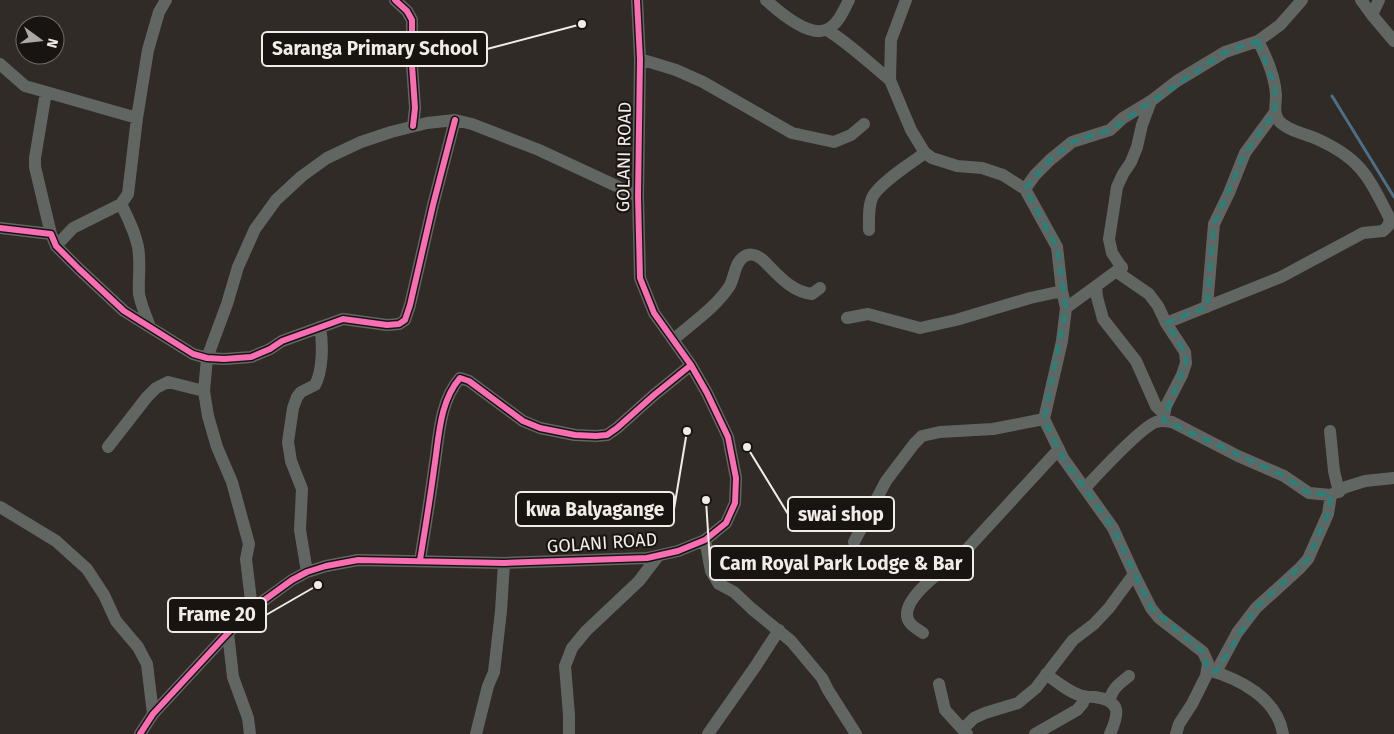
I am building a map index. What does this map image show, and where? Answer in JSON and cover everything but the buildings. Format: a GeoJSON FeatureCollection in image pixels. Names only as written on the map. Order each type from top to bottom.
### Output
{"type":"FeatureCollection","features":[{"type":"Feature","properties":{"kind":"street"},"geometry":{"type":"LineString","coordinates":[[0,228],[54,240],[73,228],[121,204],[128,194],[137,118],[148,50],[159,12],[166,0]]}},
{"type":"Feature","properties":{"kind":"street"},"geometry":{"type":"LineString","coordinates":[[395,0],[407,11],[412,20],[412,65],[415,108],[413,126]]}},
{"type":"Feature","properties":{"kind":"street","name":"GOLANI ROAD"},"geometry":{"type":"LineString","coordinates":[[140,734],[153,714],[252,609],[306,572],[358,560],[504,563],[647,558],[678,551],[704,540],[726,523],[735,503],[736,478],[728,437],[691,365],[654,313],[640,278],[638,196],[640,59],[637,0]]}},
{"type":"Feature","properties":{"kind":"street"},"geometry":{"type":"LineString","coordinates":[[766,0],[779,12],[806,29],[816,31],[827,30],[845,41],[890,80]]}},
{"type":"Feature","properties":{"kind":"street"},"geometry":{"type":"LineString","coordinates":[[827,30],[837,21],[849,0]]}},
{"type":"Feature","properties":{"kind":"street"},"geometry":{"type":"LineString","coordinates":[[906,0],[891,40],[890,80],[911,130],[925,153],[932,158],[958,166],[982,168],[1003,175],[1025,190],[1056,247],[1066,308],[1062,341],[1044,419],[1059,449],[1074,475],[1114,528],[1151,608],[1159,618],[1204,652],[1212,671],[1246,685],[1269,704],[1278,715],[1283,734]]}},
{"type":"Feature","properties":{"kind":"street"},"geometry":{"type":"LineString","coordinates":[[1025,190],[1035,175],[1072,142],[1110,130],[1123,118],[1151,101],[1169,86],[1225,52],[1258,41],[1280,25],[1302,0]]}},
{"type":"Feature","properties":{"kind":"street"},"geometry":{"type":"LineString","coordinates":[[1361,0],[1394,42]]}},
{"type":"Feature","properties":{"kind":"street"},"geometry":{"type":"LineString","coordinates":[[1372,15],[1379,0]]}},
{"type":"Feature","properties":{"kind":"street"},"geometry":{"type":"LineString","coordinates":[[1166,324],[1281,276],[1363,233],[1383,231],[1388,226],[1390,219],[1370,179],[1361,168],[1342,151],[1318,139],[1284,126],[1278,120],[1275,112],[1275,87],[1268,60],[1258,41]]}},
{"type":"Feature","properties":{"kind":"street"},"geometry":{"type":"LineString","coordinates":[[640,59],[676,70],[703,82],[792,133],[834,142],[851,135],[864,124]]}},
{"type":"Feature","properties":{"kind":"street"},"geometry":{"type":"LineString","coordinates":[[0,64],[25,86],[137,118]]}},
{"type":"Feature","properties":{"kind":"street"},"geometry":{"type":"LineString","coordinates":[[46,92],[35,158],[54,240],[105,295],[136,319],[193,354],[207,358],[251,357],[270,349],[282,341],[343,319],[387,325],[400,324],[405,320],[455,120]]}},
{"type":"Feature","properties":{"kind":"street"},"geometry":{"type":"LineString","coordinates":[[1085,488],[1134,439],[1163,417],[1166,406],[1186,363],[1184,352],[1166,324],[1158,306],[1149,294],[1122,267],[1112,253],[1109,239],[1118,187],[1137,148],[1142,125],[1151,101]]}},
{"type":"Feature","properties":{"kind":"street"},"geometry":{"type":"LineString","coordinates":[[1207,307],[1214,224],[1245,153],[1275,112]]}},
{"type":"Feature","properties":{"kind":"street"},"geometry":{"type":"LineString","coordinates":[[252,609],[246,559],[250,544],[232,482],[217,447],[208,416],[204,391],[207,358],[227,304],[238,267],[255,229],[276,200],[302,176],[327,158],[370,139],[426,122],[455,120],[472,124],[540,150],[638,196]]}},
{"type":"Feature","properties":{"kind":"street"},"geometry":{"type":"LineString","coordinates":[[869,230],[870,205],[873,196],[881,186],[925,153]]}},
{"type":"Feature","properties":{"kind":"street"},"geometry":{"type":"LineString","coordinates":[[121,204],[136,238],[139,292],[144,313],[150,327]]}},
{"type":"Feature","properties":{"kind":"street"},"geometry":{"type":"LineString","coordinates":[[673,340],[716,303],[730,285],[742,258],[746,256],[756,256],[763,260],[777,276],[802,293],[812,294],[820,288]]}},
{"type":"Feature","properties":{"kind":"street"},"geometry":{"type":"LineString","coordinates":[[1066,308],[1122,267]]}},
{"type":"Feature","properties":{"kind":"street"},"geometry":{"type":"LineString","coordinates":[[1096,286],[1103,319],[1136,361],[1156,406],[1163,417],[1238,456],[1284,476],[1309,493],[1335,494],[1346,487],[1365,481],[1394,478]]}},
{"type":"Feature","properties":{"kind":"street"},"geometry":{"type":"LineString","coordinates":[[847,318],[868,314],[920,328],[1062,291]]}},
{"type":"Feature","properties":{"kind":"street"},"geometry":{"type":"LineString","coordinates":[[306,572],[300,530],[302,489],[291,461],[288,442],[293,408],[297,397],[315,385],[318,377],[322,349],[320,327]]}},
{"type":"Feature","properties":{"kind":"street"},"geometry":{"type":"LineString","coordinates":[[420,560],[440,428],[448,398],[453,386],[460,378],[469,381],[524,421],[540,428],[575,435],[596,436],[606,435],[617,428],[691,365]]}},
{"type":"Feature","properties":{"kind":"street"},"geometry":{"type":"LineString","coordinates":[[108,447],[156,388],[168,382],[204,391]]}},
{"type":"Feature","properties":{"kind":"street"},"geometry":{"type":"LineString","coordinates":[[854,542],[886,482],[922,436],[940,432],[993,429],[1044,419]]}},
{"type":"Feature","properties":{"kind":"street"},"geometry":{"type":"LineString","coordinates":[[1176,734],[1179,724],[1237,633],[1256,608],[1300,568],[1308,558],[1335,494],[1330,431]]}},
{"type":"Feature","properties":{"kind":"street"},"geometry":{"type":"LineString","coordinates":[[923,633],[910,623],[907,616],[909,602],[936,574],[956,561],[1059,449]]}},
{"type":"Feature","properties":{"kind":"street"},"geometry":{"type":"LineString","coordinates":[[0,507],[56,541],[88,569],[104,595],[116,621],[138,647],[148,664],[153,714]]}},
{"type":"Feature","properties":{"kind":"street"},"geometry":{"type":"LineString","coordinates":[[704,540],[711,571],[719,584],[734,592],[791,641],[814,667],[856,734]]}},
{"type":"Feature","properties":{"kind":"street"},"geometry":{"type":"LineString","coordinates":[[569,734],[564,666],[572,648],[586,631],[639,581],[658,556]]}},
{"type":"Feature","properties":{"kind":"street"},"geometry":{"type":"LineString","coordinates":[[476,734],[488,686],[494,672],[502,611],[504,563]]}},
{"type":"Feature","properties":{"kind":"street"},"geometry":{"type":"LineString","coordinates":[[938,684],[946,710],[965,732],[974,718],[1018,703],[1036,688],[1073,640],[1094,624],[1109,608],[1134,574]]}},
{"type":"Feature","properties":{"kind":"street"},"geometry":{"type":"LineString","coordinates":[[708,734],[755,667],[778,630]]}},
{"type":"Feature","properties":{"kind":"street"},"geometry":{"type":"LineString","coordinates":[[228,633],[233,677],[248,718],[250,734]]}},
{"type":"Feature","properties":{"kind":"street"},"geometry":{"type":"LineString","coordinates":[[1046,674],[1073,692],[1110,702],[1116,709],[1117,714],[1110,734]]}},
{"type":"Feature","properties":{"kind":"street"},"geometry":{"type":"LineString","coordinates":[[1110,702],[1110,696],[1115,688],[1129,676]]}},
{"type":"Feature","properties":{"kind":"street"},"geometry":{"type":"LineString","coordinates":[[1036,734],[1077,710],[1083,703],[1083,696]]}},
{"type":"Feature","properties":{"kind":"highlighted area"},"geometry":{"type":"Polygon","coordinates":[[[1258,41],[1275,87],[1275,112],[1245,153],[1214,224],[1207,307],[1166,323],[1185,352],[1186,363],[1163,420],[1284,476],[1309,493],[1331,495],[1328,514],[1308,559],[1256,608],[1216,672],[1208,670],[1203,652],[1151,608],[1113,528],[1063,458],[1044,419],[1066,308],[1057,247],[1025,189],[1050,160],[1072,142],[1110,130],[1225,52],[1258,41]]]}},
{"type":"Feature","properties":{"kind":"waterway"},"geometry":{"type":"LineString","coordinates":[[1332,96],[1394,197]]}},
{"type":"Feature","properties":{"kind":"cycle path"},"geometry":{"type":"LineString","coordinates":[[395,0],[407,11],[412,20],[412,65],[415,108],[413,126]]}},
{"type":"Feature","properties":{"kind":"cycle path"},"geometry":{"type":"LineString","coordinates":[[140,734],[153,714],[252,609],[292,580],[307,572],[358,560],[504,563],[647,558],[678,551],[705,540],[726,523],[735,503],[736,478],[728,437],[691,365],[654,313],[640,278],[638,196],[640,59],[637,0]]}},
{"type":"Feature","properties":{"kind":"cycle path"},"geometry":{"type":"LineString","coordinates":[[0,228],[51,234],[56,246],[124,311],[193,354],[207,358],[251,357],[270,349],[282,341],[343,319],[387,325],[399,324],[405,320],[410,305],[455,120]]}},
{"type":"Feature","properties":{"kind":"cycle path"},"geometry":{"type":"LineString","coordinates":[[420,560],[441,421],[448,398],[460,378],[469,381],[523,421],[540,428],[575,435],[596,436],[607,435],[617,428],[691,365]]}},
{"type":"Feature","properties":{"kind":"place","name":"Saranga Primary School"},"geometry":{"type":"Point","coordinates":[582,24]}},
{"type":"Feature","properties":{"kind":"place","name":"kwa Balyagange"},"geometry":{"type":"Point","coordinates":[687,431]}},
{"type":"Feature","properties":{"kind":"place","name":"swai shop"},"geometry":{"type":"Point","coordinates":[747,447]}},
{"type":"Feature","properties":{"kind":"place","name":"Cam Royal Park Lodge & Bar"},"geometry":{"type":"Point","coordinates":[706,500]}},
{"type":"Feature","properties":{"kind":"place","name":"Frame 20"},"geometry":{"type":"Point","coordinates":[318,585]}}]}
